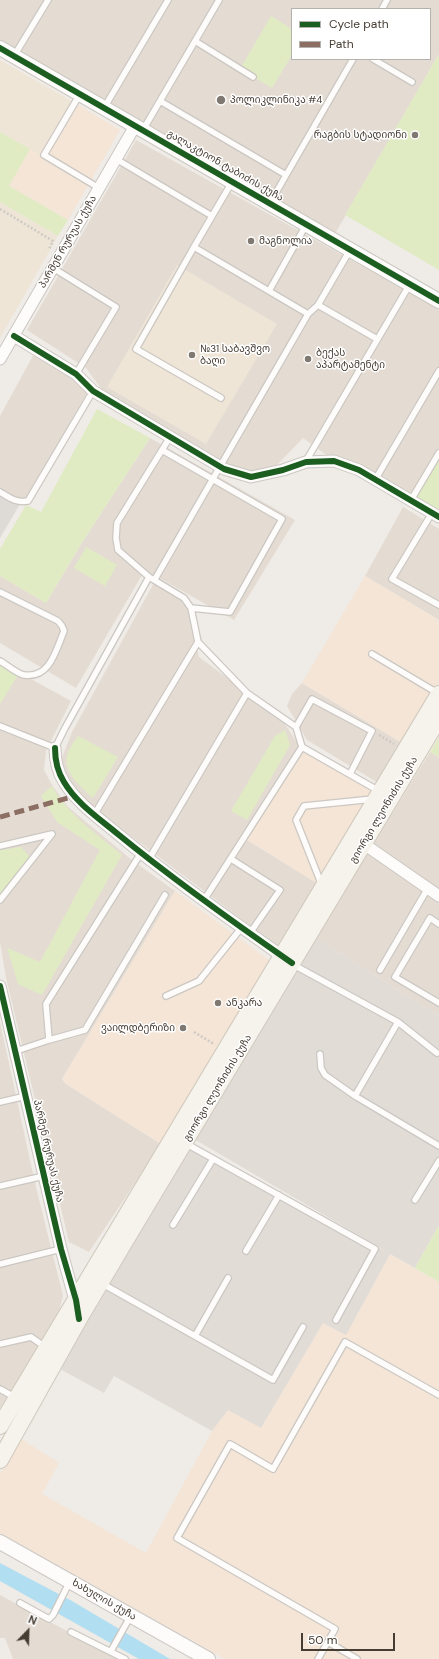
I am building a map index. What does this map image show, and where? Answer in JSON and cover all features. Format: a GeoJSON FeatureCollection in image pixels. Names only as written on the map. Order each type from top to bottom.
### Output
{"type":"FeatureCollection","features":[{"type":"Feature","properties":{"kind":"main road","name":"გიორგი ლეონიძის ქუჩა"},"geometry":{"type":"LineString","coordinates":[[0,1426],[225,1051],[364,844],[382,796],[406,750],[439,694]]}},
{"type":"Feature","properties":{"kind":"main road","name":"გიორგი ლეონიძის ქუჩა"},"geometry":{"type":"LineString","coordinates":[[0,1460],[79,1319],[185,1143],[287,960],[323,887],[382,796],[439,718]]}},
{"type":"Feature","properties":{"kind":"street","name":"გალაკტიონ ტაბიძის ქუჩა"},"geometry":{"type":"LineString","coordinates":[[0,48],[439,301]]}},
{"type":"Feature","properties":{"kind":"street","name":"პარმენ რურუას ქუჩა"},"geometry":{"type":"LineString","coordinates":[[0,359],[116,159],[139,128]]}},
{"type":"Feature","properties":{"kind":"street"},"geometry":{"type":"LineString","coordinates":[[14,336],[76,374],[93,391],[220,466],[251,477],[283,470],[306,462],[334,461],[359,470],[436,515]]}},
{"type":"Feature","properties":{"kind":"street"},"geometry":{"type":"LineString","coordinates":[[55,748],[55,759],[58,771],[65,784],[94,815],[145,856],[287,960]]}},
{"type":"Feature","properties":{"kind":"street"},"geometry":{"type":"LineString","coordinates":[[364,844],[439,896]]}},
{"type":"Feature","properties":{"kind":"street","name":"პარმენ რურუას ქუჩა"},"geometry":{"type":"LineString","coordinates":[[0,986],[3,1013],[16,1051],[61,1249],[76,1300],[79,1319]]}},
{"type":"Feature","properties":{"kind":"street","name":"ხახულის ქუჩა"},"geometry":{"type":"LineString","coordinates":[[0,1542],[208,1659]]}},
{"type":"Feature","properties":{"kind":"lane"},"geometry":{"type":"LineString","coordinates":[[14,56],[48,0]]}},
{"type":"Feature","properties":{"kind":"lane"},"geometry":{"type":"LineString","coordinates":[[104,108],[168,0]]}},
{"type":"Feature","properties":{"kind":"lane"},"geometry":{"type":"LineString","coordinates":[[139,128],[160,101],[219,0]]}},
{"type":"Feature","properties":{"kind":"lane"},"geometry":{"type":"LineString","coordinates":[[195,41],[253,77]]}},
{"type":"Feature","properties":{"kind":"lane"},"geometry":{"type":"LineString","coordinates":[[270,204],[352,60]]}},
{"type":"Feature","properties":{"kind":"lane"},"geometry":{"type":"LineString","coordinates":[[375,60],[412,82]]}},
{"type":"Feature","properties":{"kind":"lane"},"geometry":{"type":"LineString","coordinates":[[80,94],[44,155],[99,188]]}},
{"type":"Feature","properties":{"kind":"lane"},"geometry":{"type":"LineString","coordinates":[[160,101],[286,175]]}},
{"type":"Feature","properties":{"kind":"lane"},"geometry":{"type":"LineString","coordinates":[[116,159],[212,216]]}},
{"type":"Feature","properties":{"kind":"lane"},"geometry":{"type":"LineString","coordinates":[[221,398],[136,350],[232,182]]}},
{"type":"Feature","properties":{"kind":"lane"},"geometry":{"type":"LineString","coordinates":[[269,291],[307,225]]}},
{"type":"Feature","properties":{"kind":"lane"},"geometry":{"type":"LineString","coordinates":[[194,247],[308,314]]}},
{"type":"Feature","properties":{"kind":"lane"},"geometry":{"type":"LineString","coordinates":[[0,726],[55,748],[65,728],[152,578],[212,480],[308,314],[318,305],[350,250]]}},
{"type":"Feature","properties":{"kind":"lane"},"geometry":{"type":"LineString","coordinates":[[53,268],[116,307],[76,374]]}},
{"type":"Feature","properties":{"kind":"lane"},"geometry":{"type":"LineString","coordinates":[[306,462],[410,284]]}},
{"type":"Feature","properties":{"kind":"lane"},"geometry":{"type":"LineString","coordinates":[[318,305],[377,339]]}},
{"type":"Feature","properties":{"kind":"lane"},"geometry":{"type":"LineString","coordinates":[[375,480],[439,371]]}},
{"type":"Feature","properties":{"kind":"lane"},"geometry":{"type":"LineString","coordinates":[[0,492],[14,501],[28,501],[93,391]]}},
{"type":"Feature","properties":{"kind":"lane"},"geometry":{"type":"LineString","coordinates":[[170,437],[117,523],[116,538],[118,550],[152,578],[184,598],[191,608],[198,642],[247,693],[296,727],[302,747],[350,774],[382,796]]}},
{"type":"Feature","properties":{"kind":"lane"},"geometry":{"type":"LineString","coordinates":[[162,450],[282,519],[230,612],[191,608]]}},
{"type":"Feature","properties":{"kind":"lane"},"geometry":{"type":"LineString","coordinates":[[411,500],[439,453]]}},
{"type":"Feature","properties":{"kind":"lane"},"geometry":{"type":"LineString","coordinates":[[436,515],[392,579],[439,605]]}},
{"type":"Feature","properties":{"kind":"lane"},"geometry":{"type":"LineString","coordinates":[[0,592],[58,621],[64,632],[49,666],[40,674],[24,675],[0,661]]}},
{"type":"Feature","properties":{"kind":"lane"},"geometry":{"type":"LineString","coordinates":[[94,815],[198,642]]}},
{"type":"Feature","properties":{"kind":"lane"},"geometry":{"type":"LineString","coordinates":[[372,654],[439,694]]}},
{"type":"Feature","properties":{"kind":"lane"},"geometry":{"type":"LineString","coordinates":[[50,1040],[46,1004],[145,856],[247,693]]}},
{"type":"Feature","properties":{"kind":"lane"},"geometry":{"type":"LineString","coordinates":[[296,727],[312,699],[372,731],[350,774]]}},
{"type":"Feature","properties":{"kind":"lane"},"geometry":{"type":"LineString","coordinates":[[204,900],[302,747]]}},
{"type":"Feature","properties":{"kind":"lane"},"geometry":{"type":"LineString","coordinates":[[323,887],[296,820],[304,806],[382,796]]}},
{"type":"Feature","properties":{"kind":"lane"},"geometry":{"type":"LineString","coordinates":[[0,846],[52,834],[0,900]]}},
{"type":"Feature","properties":{"kind":"lane"},"geometry":{"type":"LineString","coordinates":[[166,996],[199,981],[280,890],[231,858]]}},
{"type":"Feature","properties":{"kind":"lane"},"geometry":{"type":"LineString","coordinates":[[380,970],[428,888]]}},
{"type":"Feature","properties":{"kind":"lane"},"geometry":{"type":"LineString","coordinates":[[16,1051],[84,1030],[165,895]]}},
{"type":"Feature","properties":{"kind":"lane"},"geometry":{"type":"LineString","coordinates":[[439,924],[430,918],[395,977],[439,1003]]}},
{"type":"Feature","properties":{"kind":"lane"},"geometry":{"type":"LineString","coordinates":[[287,960],[398,1022],[437,1053]]}},
{"type":"Feature","properties":{"kind":"lane"},"geometry":{"type":"LineString","coordinates":[[355,1096],[398,1022]]}},
{"type":"Feature","properties":{"kind":"lane"},"geometry":{"type":"LineString","coordinates":[[320,1054],[321,1068],[325,1075],[355,1096],[439,1146]]}},
{"type":"Feature","properties":{"kind":"lane"},"geometry":{"type":"LineString","coordinates":[[0,1102],[26,1096]]}},
{"type":"Feature","properties":{"kind":"lane"},"geometry":{"type":"LineString","coordinates":[[185,1143],[375,1249],[336,1320]]}},
{"type":"Feature","properties":{"kind":"lane"},"geometry":{"type":"LineString","coordinates":[[173,1225],[213,1159]]}},
{"type":"Feature","properties":{"kind":"lane"},"geometry":{"type":"LineString","coordinates":[[415,1200],[439,1161]]}},
{"type":"Feature","properties":{"kind":"lane"},"geometry":{"type":"LineString","coordinates":[[0,1186],[44,1176]]}},
{"type":"Feature","properties":{"kind":"lane"},"geometry":{"type":"LineString","coordinates":[[246,1251],[278,1195]]}},
{"type":"Feature","properties":{"kind":"lane"},"geometry":{"type":"LineString","coordinates":[[0,1264],[61,1249]]}},
{"type":"Feature","properties":{"kind":"lane"},"geometry":{"type":"LineString","coordinates":[[195,1336],[228,1278]]}},
{"type":"Feature","properties":{"kind":"lane"},"geometry":{"type":"LineString","coordinates":[[101,1283],[273,1380],[303,1327]]}},
{"type":"Feature","properties":{"kind":"lane"},"geometry":{"type":"LineString","coordinates":[[0,1344],[31,1337],[47,1348]]}},
{"type":"Feature","properties":{"kind":"lane"},"geometry":{"type":"LineString","coordinates":[[318,1659],[335,1629],[177,1538],[230,1444],[273,1469],[345,1342],[439,1395]]}},
{"type":"Feature","properties":{"kind":"lane"},"geometry":{"type":"LineString","coordinates":[[0,1389],[16,1398]]}},
{"type":"Feature","properties":{"kind":"lane"},"geometry":{"type":"LineString","coordinates":[[20,1603],[49,1619],[53,1615],[70,1580]]}},
{"type":"Feature","properties":{"kind":"lane"},"geometry":{"type":"LineString","coordinates":[[112,1650],[131,1615]]}},
{"type":"Feature","properties":{"kind":"lane"},"geometry":{"type":"LineString","coordinates":[[72,1632],[112,1650],[125,1659]]}},
{"type":"Feature","properties":{"kind":"lane"},"geometry":{"type":"LineString","coordinates":[[328,1642],[357,1659]]}},
{"type":"Feature","properties":{"kind":"path"},"geometry":{"type":"LineString","coordinates":[[0,209],[53,241],[46,254]]}},
{"type":"Feature","properties":{"kind":"path"},"geometry":{"type":"LineString","coordinates":[[372,731],[406,750]]}},
{"type":"Feature","properties":{"kind":"path"},"geometry":{"type":"LineString","coordinates":[[194,1032],[225,1051]]}},
{"type":"Feature","properties":{"kind":"shaded area"},"geometry":{"type":"Polygon","coordinates":[[[0,0],[439,0],[439,54],[332,239],[0,48],[0,0]]]}},
{"type":"Feature","properties":{"kind":"shaded area"},"geometry":{"type":"Polygon","coordinates":[[[0,60],[73,102],[42,156],[0,132],[0,60]]]}},
{"type":"Feature","properties":{"kind":"shaded area"},"geometry":{"type":"Polygon","coordinates":[[[73,102],[120,130],[68,220],[8,186],[30,149],[42,156],[73,102]]]}},
{"type":"Feature","properties":{"kind":"shaded area"},"geometry":{"type":"Polygon","coordinates":[[[136,140],[439,309],[439,448],[411,497],[332,459],[303,438],[277,465],[251,475],[231,466],[102,390],[86,368],[27,330],[136,140]]]}},
{"type":"Feature","properties":{"kind":"shaded area"},"geometry":{"type":"Polygon","coordinates":[[[0,202],[58,236],[0,338],[0,202]]]}},
{"type":"Feature","properties":{"kind":"shaded area","name":"№31 საბავშვო ბაღი"},"geometry":{"type":"Polygon","coordinates":[[[177,265],[277,324],[206,444],[107,387],[177,265]]]}},
{"type":"Feature","properties":{"kind":"shaded area"},"geometry":{"type":"Polygon","coordinates":[[[35,352],[74,378],[88,391],[27,499],[13,496],[0,488],[0,416],[35,352]]]}},
{"type":"Feature","properties":{"kind":"shaded area"},"geometry":{"type":"Polygon","coordinates":[[[150,438],[295,520],[234,620],[145,570],[76,688],[0,643],[0,576],[46,603],[81,544],[150,438]]]}},
{"type":"Feature","properties":{"kind":"shaded area"},"geometry":{"type":"Polygon","coordinates":[[[0,495],[13,503],[20,504],[0,538],[0,495]]]}},
{"type":"Feature","properties":{"kind":"shaded area"},"geometry":{"type":"Polygon","coordinates":[[[403,507],[439,529],[439,620],[365,576],[403,507]]]}},
{"type":"Feature","properties":{"kind":"shaded area"},"geometry":{"type":"Polygon","coordinates":[[[365,576],[439,620],[439,683],[404,744],[302,683],[365,576]]]}},
{"type":"Feature","properties":{"kind":"shaded area"},"geometry":{"type":"Polygon","coordinates":[[[155,581],[187,603],[199,657],[281,718],[302,750],[247,840],[320,885],[277,946],[74,793],[61,760],[72,732],[155,581]]]}},
{"type":"Feature","properties":{"kind":"shaded area"},"geometry":{"type":"Polygon","coordinates":[[[0,662],[71,701],[46,751],[44,770],[52,785],[68,807],[132,860],[175,891],[62,1079],[66,1084],[161,1144],[89,1252],[69,1242],[6,978],[0,942],[0,662]]]}},
{"type":"Feature","properties":{"kind":"shaded area"},"geometry":{"type":"Polygon","coordinates":[[[302,683],[404,744],[380,784],[307,740],[287,706],[292,694],[302,683]]]}},
{"type":"Feature","properties":{"kind":"shaded area"},"geometry":{"type":"Polygon","coordinates":[[[302,750],[375,794],[320,885],[247,840],[302,750]]]}},
{"type":"Feature","properties":{"kind":"shaded area"},"geometry":{"type":"Polygon","coordinates":[[[430,752],[439,757],[439,1016],[316,938],[430,752]]]}},
{"type":"Feature","properties":{"kind":"shaded area"},"geometry":{"type":"Polygon","coordinates":[[[175,891],[273,963],[161,1144],[66,1084],[62,1079],[175,891]]]}},
{"type":"Feature","properties":{"kind":"shaded area"},"geometry":{"type":"Polygon","coordinates":[[[316,938],[439,1016],[439,1225],[415,1268],[390,1254],[346,1335],[323,1323],[261,1428],[228,1410],[212,1431],[114,1376],[104,1393],[60,1369],[189,1148],[389,1253],[194,1139],[316,938]]]}},
{"type":"Feature","properties":{"kind":"shaded area"},"geometry":{"type":"Polygon","coordinates":[[[0,1022],[35,1183],[63,1296],[59,1312],[44,1341],[0,1408],[0,1022]]]}},
{"type":"Feature","properties":{"kind":"shaded area"},"geometry":{"type":"Polygon","coordinates":[[[390,1254],[439,1282],[439,1659],[225,1659],[0,1533],[0,1474],[20,1438],[59,1463],[42,1494],[146,1553],[212,1431],[228,1410],[261,1428],[323,1322],[346,1335],[390,1254]]]}},
{"type":"Feature","properties":{"kind":"shaded area"},"geometry":{"type":"Polygon","coordinates":[[[0,1595],[119,1659],[13,1659],[5,1638],[0,1638],[0,1595]]]}},
{"type":"Feature","properties":{"kind":"green space"},"geometry":{"type":"Polygon","coordinates":[[[271,16],[291,28],[291,57],[272,88],[240,69],[271,16]]]}},
{"type":"Feature","properties":{"kind":"green space","name":"რაგბის სტადიონი"},"geometry":{"type":"Polygon","coordinates":[[[439,54],[439,270],[345,215],[439,54]]]}},
{"type":"Feature","properties":{"kind":"green space"},"geometry":{"type":"Polygon","coordinates":[[[0,132],[30,149],[9,186],[68,220],[58,236],[0,202],[0,132]]]}},
{"type":"Feature","properties":{"kind":"green space"},"geometry":{"type":"Polygon","coordinates":[[[97,409],[150,438],[81,544],[46,603],[0,576],[0,549],[26,505],[41,512],[97,409]]]}},
{"type":"Feature","properties":{"kind":"green space"},"geometry":{"type":"Polygon","coordinates":[[[439,458],[439,513],[415,499],[439,458]]]}},
{"type":"Feature","properties":{"kind":"green space"},"geometry":{"type":"Polygon","coordinates":[[[86,547],[117,565],[105,586],[74,568],[86,547]]]}},
{"type":"Feature","properties":{"kind":"green space"},"geometry":{"type":"Polygon","coordinates":[[[0,665],[18,675],[0,704],[0,665]]]}},
{"type":"Feature","properties":{"kind":"green space"},"geometry":{"type":"Polygon","coordinates":[[[285,730],[290,745],[247,820],[231,811],[275,736],[285,730]]]}},
{"type":"Feature","properties":{"kind":"green space"},"geometry":{"type":"Polygon","coordinates":[[[78,736],[118,757],[93,798],[74,780],[68,768],[68,753],[78,736]]]}},
{"type":"Feature","properties":{"kind":"green space"},"geometry":{"type":"Polygon","coordinates":[[[439,737],[439,757],[430,752],[439,737]]]}},
{"type":"Feature","properties":{"kind":"green space"},"geometry":{"type":"Polygon","coordinates":[[[52,786],[66,806],[75,815],[93,832],[122,855],[42,995],[18,984],[7,948],[40,962],[100,850],[57,822],[41,796],[52,786]]]}},
{"type":"Feature","properties":{"kind":"green space"},"geometry":{"type":"Polygon","coordinates":[[[21,847],[30,857],[0,896],[0,850],[21,847]]]}},
{"type":"Feature","properties":{"kind":"green space"},"geometry":{"type":"Polygon","coordinates":[[[439,1225],[439,1282],[415,1268],[439,1225]]]}},
{"type":"Feature","properties":{"kind":"water"},"geometry":{"type":"Polygon","coordinates":[[[0,1563],[72,1601],[170,1659],[139,1659],[0,1581],[0,1563]]]}},
{"type":"Feature","properties":{"kind":"marked path"},"geometry":{"type":"LineString","coordinates":[[0,817],[75,796]]}},
{"type":"Feature","properties":{"kind":"cycle path"},"geometry":{"type":"LineString","coordinates":[[0,48],[439,301]]}},
{"type":"Feature","properties":{"kind":"cycle path"},"geometry":{"type":"LineString","coordinates":[[14,336],[76,374],[93,391],[224,469],[251,477],[283,470],[306,462],[334,461],[359,470],[439,517]]}},
{"type":"Feature","properties":{"kind":"cycle path"},"geometry":{"type":"LineString","coordinates":[[55,748],[57,766],[62,778],[69,790],[89,811],[182,884],[292,963]]}},
{"type":"Feature","properties":{"kind":"cycle path"},"geometry":{"type":"LineString","coordinates":[[0,986],[61,1249],[76,1300],[79,1319]]}},
{"type":"Feature","properties":{"kind":"place","name":"პოლიკლინიკა #4"},"geometry":{"type":"Point","coordinates":[221,100]}},
{"type":"Feature","properties":{"kind":"place","name":"რაგბის სტადიონი"},"geometry":{"type":"Point","coordinates":[415,135]}},
{"type":"Feature","properties":{"kind":"place","name":"მაგნოლია"},"geometry":{"type":"Point","coordinates":[251,241]}},
{"type":"Feature","properties":{"kind":"place","name":"№31 საბავშვო ბაღი"},"geometry":{"type":"Point","coordinates":[192,355]}},
{"type":"Feature","properties":{"kind":"place","name":"ბექას აპარტამენტი"},"geometry":{"type":"Point","coordinates":[308,359]}},
{"type":"Feature","properties":{"kind":"place","name":"ანკარა"},"geometry":{"type":"Point","coordinates":[218,1003]}},
{"type":"Feature","properties":{"kind":"place","name":"ვაილდბერიზი"},"geometry":{"type":"Point","coordinates":[183,1028]}}]}
